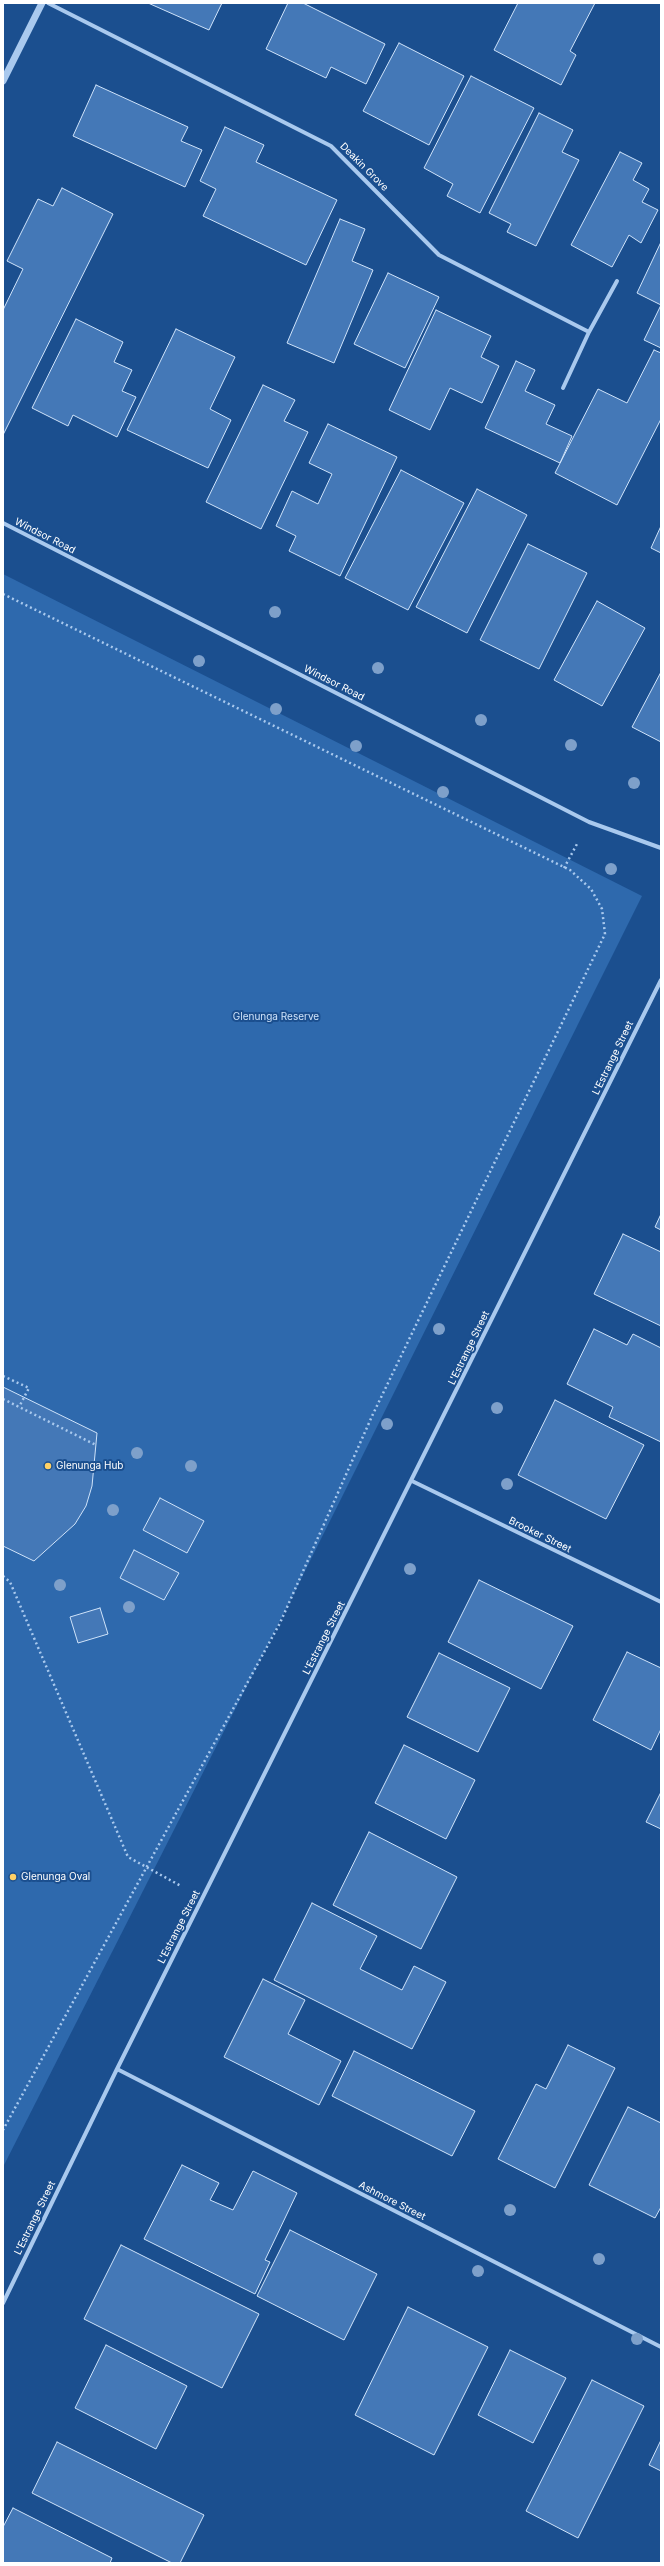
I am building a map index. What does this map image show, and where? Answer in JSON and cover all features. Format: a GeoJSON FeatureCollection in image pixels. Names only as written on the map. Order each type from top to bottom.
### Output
{"type":"FeatureCollection","features":[{"type":"Feature","properties":{"kind":"street"},"geometry":{"type":"LineString","coordinates":[[3,81],[42,3]]}},
{"type":"Feature","properties":{"kind":"street","name":"Deakin Grove"},"geometry":{"type":"LineString","coordinates":[[48,3],[331,146],[439,255],[589,332]]}},
{"type":"Feature","properties":{"kind":"street"},"geometry":{"type":"LineString","coordinates":[[563,388],[589,332],[617,281]]}},
{"type":"Feature","properties":{"kind":"street","name":"Windsor Road"},"geometry":{"type":"LineString","coordinates":[[3,523],[589,822],[661,848]]}},
{"type":"Feature","properties":{"kind":"street","name":"L'Estrange Street"},"geometry":{"type":"LineString","coordinates":[[3,2303],[202,1898],[412,1481],[661,980]]}},
{"type":"Feature","properties":{"kind":"street","name":"Brooker Street"},"geometry":{"type":"LineString","coordinates":[[412,1481],[661,1602]]}},
{"type":"Feature","properties":{"kind":"street","name":"Ashmore Street"},"geometry":{"type":"LineString","coordinates":[[117,2069],[661,2347]]}},
{"type":"Feature","properties":{"kind":"path"},"geometry":{"type":"LineString","coordinates":[[3,594],[564,868],[591,890],[595,896],[602,909],[605,934],[373,1414],[280,1623],[148,1869],[3,2130]]}},
{"type":"Feature","properties":{"kind":"path"},"geometry":{"type":"LineString","coordinates":[[564,868],[580,840]]}},
{"type":"Feature","properties":{"kind":"path"},"geometry":{"type":"LineString","coordinates":[[3,1376],[29,1388],[19,1407]]}},
{"type":"Feature","properties":{"kind":"path"},"geometry":{"type":"LineString","coordinates":[[3,1399],[96,1445]]}},
{"type":"Feature","properties":{"kind":"path"},"geometry":{"type":"LineString","coordinates":[[3,1576],[10,1582],[128,1857],[202,1898]]}},
{"type":"Feature","properties":{"kind":"green space","name":"Glenunga Reserve"},"geometry":{"type":"Polygon","coordinates":[[[3,574],[642,896],[288,1605],[3,2167],[3,574]]]}},
{"type":"Feature","properties":{"kind":"building"},"geometry":{"type":"Polygon","coordinates":[[[148,3],[222,3],[209,30],[148,3]]]}},
{"type":"Feature","properties":{"kind":"building"},"geometry":{"type":"Polygon","coordinates":[[[288,3],[303,3],[385,44],[366,84],[331,67],[326,78],[266,49],[288,3]]]}},
{"type":"Feature","properties":{"kind":"building"},"geometry":{"type":"Polygon","coordinates":[[[518,3],[595,3],[570,51],[576,55],[561,85],[494,50],[518,3]]]}},
{"type":"Feature","properties":{"kind":"building"},"geometry":{"type":"Polygon","coordinates":[[[399,43],[464,76],[429,145],[363,111],[399,43]]]}},
{"type":"Feature","properties":{"kind":"building"},"geometry":{"type":"Polygon","coordinates":[[[471,76],[534,108],[480,213],[447,196],[453,184],[424,168],[471,76]]]}},
{"type":"Feature","properties":{"kind":"building"},"geometry":{"type":"Polygon","coordinates":[[[96,85],[188,127],[181,141],[202,150],[185,187],[73,136],[96,85]]]}},
{"type":"Feature","properties":{"kind":"building"},"geometry":{"type":"Polygon","coordinates":[[[539,113],[573,130],[562,152],[579,160],[536,246],[507,232],[511,224],[489,213],[539,113]]]}},
{"type":"Feature","properties":{"kind":"building"},"geometry":{"type":"Polygon","coordinates":[[[225,127],[264,145],[256,162],[337,200],[306,265],[203,216],[216,189],[200,181],[225,127]]]}},
{"type":"Feature","properties":{"kind":"building"},"geometry":{"type":"Polygon","coordinates":[[[620,152],[642,163],[633,180],[649,189],[642,202],[658,210],[641,243],[629,235],[612,267],[571,245],[620,152]]]}},
{"type":"Feature","properties":{"kind":"building"},"geometry":{"type":"Polygon","coordinates":[[[62,188],[113,214],[3,435],[3,310],[23,269],[7,261],[38,199],[53,206],[62,188]]]}},
{"type":"Feature","properties":{"kind":"building"},"geometry":{"type":"Polygon","coordinates":[[[340,219],[365,229],[352,261],[373,270],[334,363],[287,343],[340,219]]]}},
{"type":"Feature","properties":{"kind":"building"},"geometry":{"type":"Polygon","coordinates":[[[661,242],[661,305],[637,293],[661,242]]]}},
{"type":"Feature","properties":{"kind":"building"},"geometry":{"type":"Polygon","coordinates":[[[388,273],[439,297],[405,368],[354,344],[388,273]]]}},
{"type":"Feature","properties":{"kind":"building"},"geometry":{"type":"Polygon","coordinates":[[[661,305],[661,348],[644,340],[661,305]]]}},
{"type":"Feature","properties":{"kind":"building"},"geometry":{"type":"Polygon","coordinates":[[[436,310],[491,336],[481,357],[499,366],[482,403],[450,388],[430,430],[389,410],[436,310]]]}},
{"type":"Feature","properties":{"kind":"building"},"geometry":{"type":"Polygon","coordinates":[[[76,319],[123,342],[114,362],[132,370],[122,391],[136,397],[117,437],[73,415],[68,426],[32,408],[76,319]]]}},
{"type":"Feature","properties":{"kind":"building"},"geometry":{"type":"Polygon","coordinates":[[[176,329],[235,357],[210,409],[231,420],[208,468],[127,430],[176,329]]]}},
{"type":"Feature","properties":{"kind":"building"},"geometry":{"type":"Polygon","coordinates":[[[654,350],[661,353],[661,419],[617,505],[555,473],[598,389],[627,403],[654,350]]]}},
{"type":"Feature","properties":{"kind":"building"},"geometry":{"type":"Polygon","coordinates":[[[516,361],[535,370],[525,391],[555,405],[546,424],[572,436],[560,463],[485,428],[516,361]]]}},
{"type":"Feature","properties":{"kind":"building"},"geometry":{"type":"Polygon","coordinates":[[[263,385],[295,400],[284,421],[308,432],[261,529],[206,502],[263,385]]]}},
{"type":"Feature","properties":{"kind":"building"},"geometry":{"type":"Polygon","coordinates":[[[328,424],[397,457],[340,576],[289,551],[296,536],[276,526],[292,491],[318,504],[332,474],[309,463],[328,424]]]}},
{"type":"Feature","properties":{"kind":"building"},"geometry":{"type":"Polygon","coordinates":[[[401,470],[464,503],[408,610],[345,578],[401,470]]]}},
{"type":"Feature","properties":{"kind":"building"},"geometry":{"type":"Polygon","coordinates":[[[477,489],[527,515],[467,633],[416,607],[477,489]]]}},
{"type":"Feature","properties":{"kind":"building"},"geometry":{"type":"Polygon","coordinates":[[[661,526],[661,553],[651,548],[661,526]]]}},
{"type":"Feature","properties":{"kind":"building"},"geometry":{"type":"Polygon","coordinates":[[[528,544],[587,573],[539,669],[480,640],[528,544]]]}},
{"type":"Feature","properties":{"kind":"building"},"geometry":{"type":"Polygon","coordinates":[[[597,601],[645,628],[602,706],[554,680],[597,601]]]}},
{"type":"Feature","properties":{"kind":"building"},"geometry":{"type":"Polygon","coordinates":[[[661,672],[661,742],[632,727],[661,672]]]}},
{"type":"Feature","properties":{"kind":"building"},"geometry":{"type":"Polygon","coordinates":[[[661,1214],[661,1230],[655,1227],[661,1214]]]}},
{"type":"Feature","properties":{"kind":"building"},"geometry":{"type":"Polygon","coordinates":[[[623,1234],[661,1252],[661,1326],[594,1294],[623,1234]]]}},
{"type":"Feature","properties":{"kind":"building"},"geometry":{"type":"Polygon","coordinates":[[[594,1329],[627,1345],[633,1334],[661,1348],[661,1442],[609,1417],[613,1407],[567,1384],[594,1329]]]}},
{"type":"Feature","properties":{"kind":"building","name":"Glenunga Hub"},"geometry":{"type":"Polygon","coordinates":[[[3,1387],[97,1433],[92,1486],[86,1506],[75,1524],[34,1561],[3,1546],[3,1387]]]}},
{"type":"Feature","properties":{"kind":"building"},"geometry":{"type":"Polygon","coordinates":[[[555,1400],[644,1445],[606,1519],[518,1475],[555,1400]]]}},
{"type":"Feature","properties":{"kind":"building"},"geometry":{"type":"Polygon","coordinates":[[[160,1498],[204,1521],[187,1553],[143,1530],[160,1498]]]}},
{"type":"Feature","properties":{"kind":"building"},"geometry":{"type":"Polygon","coordinates":[[[134,1550],[179,1573],[164,1600],[120,1578],[134,1550]]]}},
{"type":"Feature","properties":{"kind":"building"},"geometry":{"type":"Polygon","coordinates":[[[479,1580],[573,1626],[541,1689],[448,1642],[479,1580]]]}},
{"type":"Feature","properties":{"kind":"building"},"geometry":{"type":"Polygon","coordinates":[[[100,1608],[108,1634],[78,1643],[70,1617],[100,1608]]]}},
{"type":"Feature","properties":{"kind":"building"},"geometry":{"type":"Polygon","coordinates":[[[627,1652],[661,1668],[661,1729],[651,1750],[593,1720],[627,1652]]]}},
{"type":"Feature","properties":{"kind":"building"},"geometry":{"type":"Polygon","coordinates":[[[439,1653],[510,1688],[478,1752],[407,1717],[439,1653]]]}},
{"type":"Feature","properties":{"kind":"building"},"geometry":{"type":"Polygon","coordinates":[[[404,1745],[475,1780],[446,1839],[375,1803],[404,1745]]]}},
{"type":"Feature","properties":{"kind":"building"},"geometry":{"type":"Polygon","coordinates":[[[661,1792],[661,1829],[646,1822],[661,1792]]]}},
{"type":"Feature","properties":{"kind":"building"},"geometry":{"type":"Polygon","coordinates":[[[369,1832],[457,1877],[421,1949],[333,1905],[369,1832]]]}},
{"type":"Feature","properties":{"kind":"building"},"geometry":{"type":"Polygon","coordinates":[[[312,1903],[377,1936],[360,1969],[402,1990],[414,1966],[446,1982],[412,2049],[274,1980],[312,1903]]]}},
{"type":"Feature","properties":{"kind":"building"},"geometry":{"type":"Polygon","coordinates":[[[263,1979],[305,2000],[288,2034],[341,2061],[319,2105],[224,2057],[263,1979]]]}},
{"type":"Feature","properties":{"kind":"building"},"geometry":{"type":"Polygon","coordinates":[[[568,2045],[615,2068],[555,2188],[498,2159],[536,2084],[546,2089],[568,2045]]]}},
{"type":"Feature","properties":{"kind":"building"},"geometry":{"type":"Polygon","coordinates":[[[354,2051],[475,2111],[452,2156],[332,2096],[354,2051]]]}},
{"type":"Feature","properties":{"kind":"building"},"geometry":{"type":"Polygon","coordinates":[[[628,2107],[661,2123],[661,2207],[655,2218],[589,2185],[628,2107]]]}},
{"type":"Feature","properties":{"kind":"building"},"geometry":{"type":"Polygon","coordinates":[[[182,2165],[219,2183],[210,2200],[233,2210],[253,2171],[297,2193],[265,2260],[270,2262],[255,2294],[144,2239],[182,2165]]]}},
{"type":"Feature","properties":{"kind":"building"},"geometry":{"type":"Polygon","coordinates":[[[290,2230],[377,2274],[344,2340],[257,2296],[290,2230]]]}},
{"type":"Feature","properties":{"kind":"building"},"geometry":{"type":"Polygon","coordinates":[[[121,2245],[259,2314],[222,2388],[84,2319],[121,2245]]]}},
{"type":"Feature","properties":{"kind":"building"},"geometry":{"type":"Polygon","coordinates":[[[408,2307],[488,2347],[434,2455],[355,2415],[408,2307]]]}},
{"type":"Feature","properties":{"kind":"building"},"geometry":{"type":"Polygon","coordinates":[[[106,2345],[187,2386],[156,2449],[75,2408],[106,2345]]]}},
{"type":"Feature","properties":{"kind":"building"},"geometry":{"type":"Polygon","coordinates":[[[510,2350],[566,2378],[533,2443],[478,2415],[510,2350]]]}},
{"type":"Feature","properties":{"kind":"building"},"geometry":{"type":"Polygon","coordinates":[[[592,2380],[644,2406],[578,2538],[526,2511],[592,2380]]]}},
{"type":"Feature","properties":{"kind":"building"},"geometry":{"type":"Polygon","coordinates":[[[661,2440],[661,2471],[649,2465],[661,2440]]]}},
{"type":"Feature","properties":{"kind":"building"},"geometry":{"type":"Polygon","coordinates":[[[57,2442],[204,2515],[180,2563],[172,2563],[32,2493],[57,2442]]]}},
{"type":"Feature","properties":{"kind":"building"},"geometry":{"type":"Polygon","coordinates":[[[13,2508],[112,2558],[110,2563],[3,2563],[3,2527],[13,2508]]]}},
{"type":"Feature","properties":{"kind":"place","name":"Glenunga Hub"},"geometry":{"type":"Point","coordinates":[48,1466]}},
{"type":"Feature","properties":{"kind":"place","name":"Glenunga Oval"},"geometry":{"type":"Point","coordinates":[13,1877]}}]}
